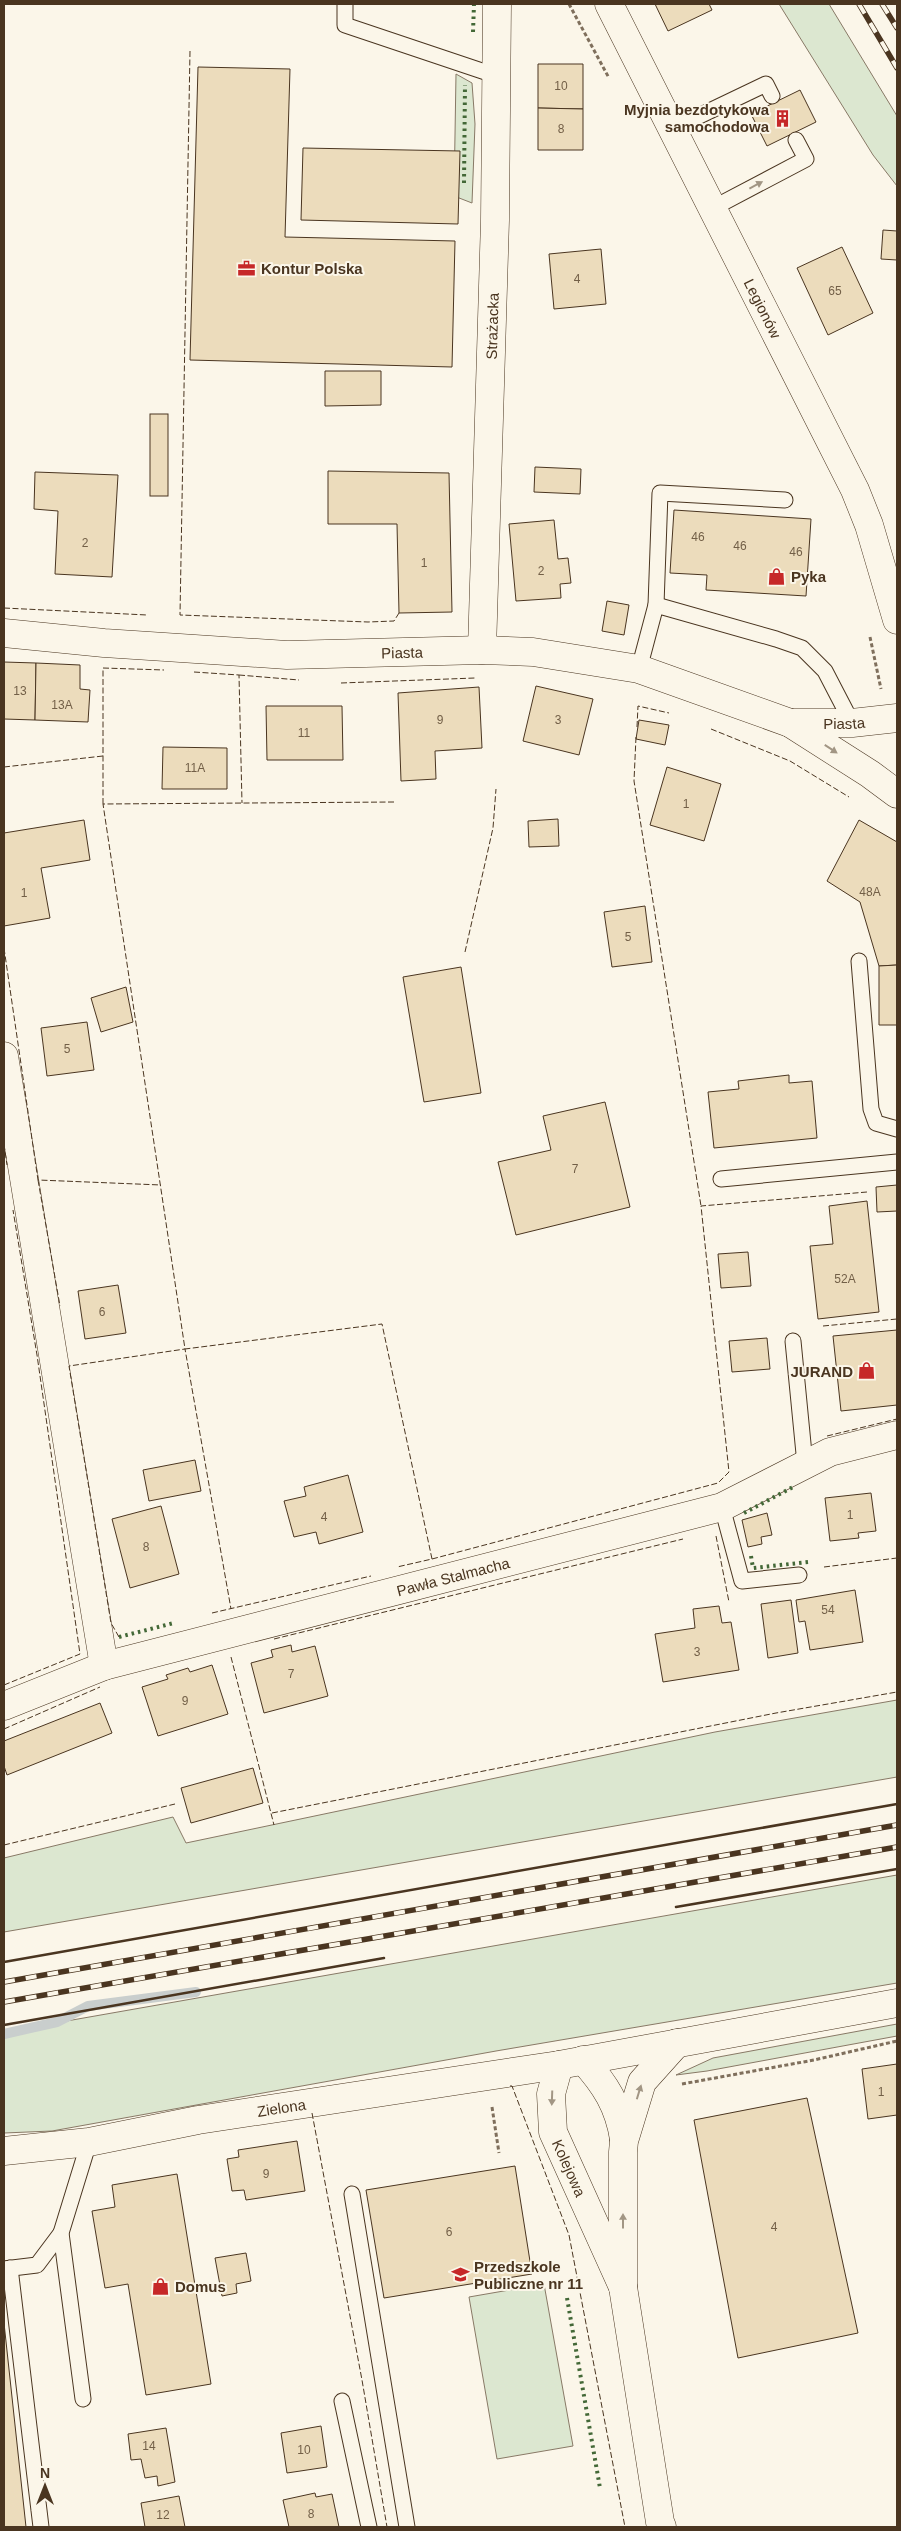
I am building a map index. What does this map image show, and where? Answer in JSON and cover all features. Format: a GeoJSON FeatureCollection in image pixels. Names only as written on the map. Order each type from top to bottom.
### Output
{"type":"FeatureCollection","features":[{"type":"Feature","properties":{"kind":"street","name":"Strażacka"},"geometry":{"type":"LineString","coordinates":[[482,650],[495,220],[497,4]]}},
{"type":"Feature","properties":{"kind":"street","name":"Legionów"},"geometry":{"type":"LineString","coordinates":[[609,4],[855,490],[869,525],[897,620]]}},
{"type":"Feature","properties":{"kind":"street","name":"Piasta"},"geometry":{"type":"LineString","coordinates":[[4,633],[104,643],[287,656],[482,650],[533,652],[639,669],[790,723],[870,774],[897,794]]}},
{"type":"Feature","properties":{"kind":"street","name":"Piasta"},"geometry":{"type":"LineString","coordinates":[[790,723],[850,717],[897,718]]}},
{"type":"Feature","properties":{"kind":"street"},"geometry":{"type":"LineString","coordinates":[[870,774],[897,772]]}},
{"type":"Feature","properties":{"kind":"street"},"geometry":{"type":"LineString","coordinates":[[4,1056],[104,1666]]}},
{"type":"Feature","properties":{"kind":"street","name":"Pawła Stalmacha"},"geometry":{"type":"LineString","coordinates":[[4,1706],[104,1666],[722,1507],[830,1452],[897,1435]]}},
{"type":"Feature","properties":{"kind":"street"},"geometry":{"type":"LineString","coordinates":[[571,2063],[897,2003]]}},
{"type":"Feature","properties":{"kind":"street","name":"Kolejowa"},"geometry":{"type":"LineString","coordinates":[[624,2138],[642,2082],[677,2043]]}},
{"type":"Feature","properties":{"kind":"street","name":"Kolejowa"},"geometry":{"type":"LineString","coordinates":[[623,2287],[553,2132],[552,2094],[571,2063],[600,2078],[613,2099],[621,2120],[624,2138],[623,2287],[662,2527]]}},
{"type":"Feature","properties":{"kind":"street","name":"Zielona"},"geometry":{"type":"LineString","coordinates":[[4,2151],[89,2142],[198,2120],[571,2063]]}},
{"type":"Feature","properties":{"kind":"lane"},"geometry":{"type":"LineString","coordinates":[[345,4],[345,25],[497,76]]}},
{"type":"Feature","properties":{"kind":"lane"},"geometry":{"type":"LineString","coordinates":[[672,129],[766,84],[772,96]]}},
{"type":"Feature","properties":{"kind":"lane"},"geometry":{"type":"LineString","coordinates":[[713,208],[806,158],[796,140]]}},
{"type":"Feature","properties":{"kind":"lane"},"geometry":{"type":"LineString","coordinates":[[639,669],[656,605],[660,493],[785,500]]}},
{"type":"Feature","properties":{"kind":"lane"},"geometry":{"type":"LineString","coordinates":[[656,605],[802,648],[825,671],[850,717]]}},
{"type":"Feature","properties":{"kind":"lane"},"geometry":{"type":"LineString","coordinates":[[859,961],[871,1109],[876,1123],[897,1129]]}},
{"type":"Feature","properties":{"kind":"lane"},"geometry":{"type":"LineString","coordinates":[[721,1179],[897,1162]]}},
{"type":"Feature","properties":{"kind":"lane"},"geometry":{"type":"LineString","coordinates":[[793,1341],[805,1464]]}},
{"type":"Feature","properties":{"kind":"lane"},"geometry":{"type":"LineString","coordinates":[[722,1507],[742,1581],[799,1576]]}},
{"type":"Feature","properties":{"kind":"lane"},"geometry":{"type":"LineString","coordinates":[[41,2527],[7,2268],[37,2265],[61,2233],[89,2142]]}},
{"type":"Feature","properties":{"kind":"lane"},"geometry":{"type":"LineString","coordinates":[[352,2194],[407,2527]]}},
{"type":"Feature","properties":{"kind":"lane"},"geometry":{"type":"LineString","coordinates":[[61,2233],[83,2399]]}},
{"type":"Feature","properties":{"kind":"lane"},"geometry":{"type":"LineString","coordinates":[[342,2401],[369,2527]]}},
{"type":"Feature","properties":{"kind":"path"},"geometry":{"type":"LineString","coordinates":[[569,4],[610,80]]}},
{"type":"Feature","properties":{"kind":"path"},"geometry":{"type":"LineString","coordinates":[[850,717],[877,702],[882,692],[868,628]]}},
{"type":"Feature","properties":{"kind":"path"},"geometry":{"type":"LineString","coordinates":[[675,2085],[814,2060],[897,2041]]}},
{"type":"Feature","properties":{"kind":"path"},"geometry":{"type":"LineString","coordinates":[[490,2098],[499,2153]]}},
{"type":"Feature","properties":{"kind":"green space"},"geometry":{"type":"Polygon","coordinates":[[[779,4],[829,4],[897,116],[897,186],[873,155],[779,4]]]}},
{"type":"Feature","properties":{"kind":"green space"},"geometry":{"type":"Polygon","coordinates":[[[456,74],[472,83],[475,124],[472,203],[454,196],[456,74]]]}},
{"type":"Feature","properties":{"kind":"green space"},"geometry":{"type":"Polygon","coordinates":[[[897,1700],[897,1777],[4,1932],[4,1858],[173,1817],[186,1843],[715,1732],[897,1700]]]}},
{"type":"Feature","properties":{"kind":"green space"},"geometry":{"type":"Polygon","coordinates":[[[897,1875],[897,1983],[496,2051],[52,2131],[4,2133],[4,2032],[897,1875]]]}},
{"type":"Feature","properties":{"kind":"green space"},"geometry":{"type":"Polygon","coordinates":[[[897,2024],[897,2036],[676,2075],[713,2058],[897,2024]]]}},
{"type":"Feature","properties":{"kind":"green space"},"geometry":{"type":"Polygon","coordinates":[[[544,2284],[573,2446],[497,2459],[469,2297],[544,2284]]]}},
{"type":"Feature","properties":{"kind":"building"},"geometry":{"type":"Polygon","coordinates":[[[655,4],[709,4],[712,10],[668,31],[655,4]]]}},
{"type":"Feature","properties":{"kind":"building"},"geometry":{"type":"Polygon","coordinates":[[[538,64],[583,64],[583,109],[538,108],[538,64]]]}},
{"type":"Feature","properties":{"kind":"building"},"geometry":{"type":"Polygon","coordinates":[[[198,67],[290,69],[285,237],[455,241],[452,367],[190,360],[198,67]]]}},
{"type":"Feature","properties":{"kind":"building","name":"Myjnia bezdotykowa samochodowa"},"geometry":{"type":"Polygon","coordinates":[[[800,90],[816,122],[767,146],[751,114],[800,90]]]}},
{"type":"Feature","properties":{"kind":"building"},"geometry":{"type":"Polygon","coordinates":[[[538,108],[583,109],[583,150],[538,150],[538,108]]]}},
{"type":"Feature","properties":{"kind":"building"},"geometry":{"type":"Polygon","coordinates":[[[303,148],[460,151],[458,224],[301,220],[303,148]]]}},
{"type":"Feature","properties":{"kind":"building"},"geometry":{"type":"Polygon","coordinates":[[[883,230],[897,231],[897,260],[881,259],[883,230]]]}},
{"type":"Feature","properties":{"kind":"building"},"geometry":{"type":"Polygon","coordinates":[[[842,247],[873,313],[828,335],[797,268],[842,247]]]}},
{"type":"Feature","properties":{"kind":"building"},"geometry":{"type":"Polygon","coordinates":[[[601,249],[606,304],[554,309],[549,254],[601,249]]]}},
{"type":"Feature","properties":{"kind":"building"},"geometry":{"type":"Polygon","coordinates":[[[325,371],[381,371],[381,405],[325,406],[325,371]]]}},
{"type":"Feature","properties":{"kind":"building"},"geometry":{"type":"Polygon","coordinates":[[[150,414],[168,414],[168,496],[150,496],[150,414]]]}},
{"type":"Feature","properties":{"kind":"building"},"geometry":{"type":"Polygon","coordinates":[[[535,467],[581,469],[580,494],[534,492],[535,467]]]}},
{"type":"Feature","properties":{"kind":"building"},"geometry":{"type":"Polygon","coordinates":[[[328,471],[449,473],[452,612],[399,613],[397,524],[328,524],[328,471]]]}},
{"type":"Feature","properties":{"kind":"building"},"geometry":{"type":"Polygon","coordinates":[[[35,472],[118,475],[112,577],[55,574],[58,511],[34,509],[35,472]]]}},
{"type":"Feature","properties":{"kind":"building"},"geometry":{"type":"Polygon","coordinates":[[[674,510],[811,519],[806,596],[706,590],[707,575],[670,573],[674,510]]]}},
{"type":"Feature","properties":{"kind":"building"},"geometry":{"type":"Polygon","coordinates":[[[554,520],[558,559],[568,558],[571,583],[560,584],[561,598],[516,601],[509,524],[554,520]]]}},
{"type":"Feature","properties":{"kind":"building"},"geometry":{"type":"Polygon","coordinates":[[[607,601],[629,605],[624,635],[602,631],[607,601]]]}},
{"type":"Feature","properties":{"kind":"building"},"geometry":{"type":"Polygon","coordinates":[[[4,662],[36,663],[35,720],[4,719],[4,662]]]}},
{"type":"Feature","properties":{"kind":"building"},"geometry":{"type":"Polygon","coordinates":[[[36,663],[80,665],[80,689],[90,690],[88,722],[35,720],[36,663]]]}},
{"type":"Feature","properties":{"kind":"building"},"geometry":{"type":"Polygon","coordinates":[[[536,686],[593,699],[579,755],[523,741],[536,686]]]}},
{"type":"Feature","properties":{"kind":"building"},"geometry":{"type":"Polygon","coordinates":[[[479,687],[482,748],[435,751],[436,779],[401,781],[398,693],[479,687]]]}},
{"type":"Feature","properties":{"kind":"building"},"geometry":{"type":"Polygon","coordinates":[[[266,706],[342,706],[343,760],[267,760],[266,706]]]}},
{"type":"Feature","properties":{"kind":"building"},"geometry":{"type":"Polygon","coordinates":[[[639,720],[669,725],[665,745],[636,739],[639,720]]]}},
{"type":"Feature","properties":{"kind":"building"},"geometry":{"type":"Polygon","coordinates":[[[163,747],[227,748],[227,789],[162,789],[163,747]]]}},
{"type":"Feature","properties":{"kind":"building"},"geometry":{"type":"Polygon","coordinates":[[[667,767],[721,784],[704,841],[650,825],[667,767]]]}},
{"type":"Feature","properties":{"kind":"building"},"geometry":{"type":"Polygon","coordinates":[[[558,819],[559,846],[529,847],[528,821],[558,819]]]}},
{"type":"Feature","properties":{"kind":"building"},"geometry":{"type":"Polygon","coordinates":[[[84,820],[90,860],[41,868],[50,918],[4,926],[4,833],[84,820]]]}},
{"type":"Feature","properties":{"kind":"building"},"geometry":{"type":"Polygon","coordinates":[[[859,820],[897,842],[897,965],[879,966],[860,902],[827,881],[859,820]]]}},
{"type":"Feature","properties":{"kind":"building"},"geometry":{"type":"Polygon","coordinates":[[[645,906],[652,962],[612,967],[604,912],[645,906]]]}},
{"type":"Feature","properties":{"kind":"building"},"geometry":{"type":"Polygon","coordinates":[[[897,965],[897,1025],[879,1025],[879,966],[897,965]]]}},
{"type":"Feature","properties":{"kind":"building"},"geometry":{"type":"Polygon","coordinates":[[[461,967],[481,1093],[424,1102],[403,977],[461,967]]]}},
{"type":"Feature","properties":{"kind":"building"},"geometry":{"type":"Polygon","coordinates":[[[126,987],[133,1022],[101,1032],[91,998],[126,987]]]}},
{"type":"Feature","properties":{"kind":"building"},"geometry":{"type":"Polygon","coordinates":[[[87,1022],[94,1070],[47,1076],[41,1028],[87,1022]]]}},
{"type":"Feature","properties":{"kind":"building"},"geometry":{"type":"Polygon","coordinates":[[[789,1075],[789,1083],[812,1081],[817,1138],[714,1148],[708,1092],[739,1089],[738,1081],[789,1075]]]}},
{"type":"Feature","properties":{"kind":"building"},"geometry":{"type":"Polygon","coordinates":[[[605,1102],[630,1207],[516,1235],[498,1162],[551,1150],[543,1116],[605,1102]]]}},
{"type":"Feature","properties":{"kind":"building"},"geometry":{"type":"Polygon","coordinates":[[[897,1185],[897,1211],[877,1212],[876,1187],[897,1185]]]}},
{"type":"Feature","properties":{"kind":"building"},"geometry":{"type":"Polygon","coordinates":[[[867,1201],[879,1312],[818,1319],[810,1246],[833,1244],[829,1206],[867,1201]]]}},
{"type":"Feature","properties":{"kind":"building"},"geometry":{"type":"Polygon","coordinates":[[[748,1252],[751,1286],[721,1288],[718,1254],[748,1252]]]}},
{"type":"Feature","properties":{"kind":"building"},"geometry":{"type":"Polygon","coordinates":[[[118,1285],[126,1333],[85,1339],[78,1291],[118,1285]]]}},
{"type":"Feature","properties":{"kind":"building","name":"JURAND"},"geometry":{"type":"Polygon","coordinates":[[[897,1330],[897,1405],[841,1411],[833,1336],[897,1330]]]}},
{"type":"Feature","properties":{"kind":"building"},"geometry":{"type":"Polygon","coordinates":[[[767,1338],[770,1369],[732,1372],[729,1341],[767,1338]]]}},
{"type":"Feature","properties":{"kind":"building"},"geometry":{"type":"Polygon","coordinates":[[[195,1460],[201,1491],[149,1501],[143,1470],[195,1460]]]}},
{"type":"Feature","properties":{"kind":"building"},"geometry":{"type":"Polygon","coordinates":[[[348,1475],[363,1532],[319,1544],[316,1532],[294,1537],[284,1501],[306,1496],[304,1487],[348,1475]]]}},
{"type":"Feature","properties":{"kind":"building"},"geometry":{"type":"Polygon","coordinates":[[[871,1493],[876,1531],[858,1533],[859,1538],[830,1541],[825,1498],[871,1493]]]}},
{"type":"Feature","properties":{"kind":"building"},"geometry":{"type":"Polygon","coordinates":[[[161,1506],[179,1574],[130,1588],[112,1519],[161,1506]]]}},
{"type":"Feature","properties":{"kind":"building"},"geometry":{"type":"Polygon","coordinates":[[[767,1513],[772,1535],[761,1537],[762,1544],[748,1547],[742,1520],[767,1513]]]}},
{"type":"Feature","properties":{"kind":"building"},"geometry":{"type":"Polygon","coordinates":[[[855,1590],[863,1642],[810,1650],[805,1621],[799,1622],[796,1600],[855,1590]]]}},
{"type":"Feature","properties":{"kind":"building"},"geometry":{"type":"Polygon","coordinates":[[[791,1600],[798,1653],[768,1658],[761,1604],[791,1600]]]}},
{"type":"Feature","properties":{"kind":"building"},"geometry":{"type":"Polygon","coordinates":[[[719,1606],[722,1623],[731,1622],[739,1670],[663,1682],[655,1634],[695,1628],[693,1609],[719,1606]]]}},
{"type":"Feature","properties":{"kind":"building"},"geometry":{"type":"Polygon","coordinates":[[[291,1645],[292,1652],[315,1646],[328,1696],[264,1713],[251,1663],[273,1657],[271,1650],[291,1645]]]}},
{"type":"Feature","properties":{"kind":"building"},"geometry":{"type":"Polygon","coordinates":[[[212,1665],[228,1714],[158,1736],[142,1687],[168,1679],[166,1675],[188,1668],[190,1672],[212,1665]]]}},
{"type":"Feature","properties":{"kind":"building"},"geometry":{"type":"Polygon","coordinates":[[[100,1703],[112,1733],[7,1775],[4,1766],[4,1741],[100,1703]]]}},
{"type":"Feature","properties":{"kind":"building"},"geometry":{"type":"Polygon","coordinates":[[[253,1768],[263,1803],[191,1823],[181,1788],[253,1768]]]}},
{"type":"Feature","properties":{"kind":"building"},"geometry":{"type":"Polygon","coordinates":[[[897,2064],[897,2115],[868,2119],[862,2069],[897,2064]]]}},
{"type":"Feature","properties":{"kind":"building"},"geometry":{"type":"Polygon","coordinates":[[[807,2098],[858,2333],[738,2358],[694,2120],[807,2098]]]}},
{"type":"Feature","properties":{"kind":"building"},"geometry":{"type":"Polygon","coordinates":[[[297,2141],[305,2191],[246,2200],[244,2190],[232,2191],[227,2159],[239,2157],[238,2150],[297,2141]]]}},
{"type":"Feature","properties":{"kind":"building"},"geometry":{"type":"Polygon","coordinates":[[[515,2166],[532,2274],[384,2298],[366,2190],[515,2166]]]}},
{"type":"Feature","properties":{"kind":"building","name":"Domus"},"geometry":{"type":"Polygon","coordinates":[[[177,2174],[211,2384],[146,2395],[128,2284],[105,2288],[92,2211],[115,2207],[112,2185],[177,2174]]]}},
{"type":"Feature","properties":{"kind":"building"},"geometry":{"type":"Polygon","coordinates":[[[246,2253],[251,2281],[236,2284],[237,2293],[222,2296],[215,2258],[246,2253]]]}},
{"type":"Feature","properties":{"kind":"building"},"geometry":{"type":"Polygon","coordinates":[[[4,2323],[26,2527],[4,2527],[4,2323]]]}},
{"type":"Feature","properties":{"kind":"building"},"geometry":{"type":"Polygon","coordinates":[[[321,2426],[327,2467],[287,2473],[281,2433],[321,2426]]]}},
{"type":"Feature","properties":{"kind":"building"},"geometry":{"type":"Polygon","coordinates":[[[166,2428],[175,2482],[158,2486],[157,2476],[145,2478],[141,2459],[131,2460],[128,2434],[166,2428]]]}},
{"type":"Feature","properties":{"kind":"building"},"geometry":{"type":"Polygon","coordinates":[[[315,2493],[316,2497],[332,2494],[339,2527],[289,2527],[283,2500],[315,2493]]]}},
{"type":"Feature","properties":{"kind":"building"},"geometry":{"type":"Polygon","coordinates":[[[179,2496],[185,2527],[145,2527],[141,2503],[179,2496]]]}},
{"type":"Feature","properties":{"kind":"waterway"},"geometry":{"type":"LineString","coordinates":[[4,2034],[57,2022],[88,2006],[196,1992]]}},
{"type":"Feature","properties":{"kind":"railway"},"geometry":{"type":"LineString","coordinates":[[859,4],[897,68]]}},
{"type":"Feature","properties":{"kind":"railway"},"geometry":{"type":"LineString","coordinates":[[882,4],[897,28]]}},
{"type":"Feature","properties":{"kind":"railway"},"geometry":{"type":"LineString","coordinates":[[4,1982],[897,1825]]}},
{"type":"Feature","properties":{"kind":"railway"},"geometry":{"type":"LineString","coordinates":[[4,2002],[897,1847]]}},
{"type":"Feature","properties":{"kind":"hedge"},"geometry":{"type":"LineString","coordinates":[[473,32],[474,4]]}},
{"type":"Feature","properties":{"kind":"hedge"},"geometry":{"type":"LineString","coordinates":[[464,183],[465,85]]}},
{"type":"Feature","properties":{"kind":"hedge"},"geometry":{"type":"LineString","coordinates":[[744,1513],[793,1487]]}},
{"type":"Feature","properties":{"kind":"hedge"},"geometry":{"type":"LineString","coordinates":[[751,1556],[753,1568],[808,1562]]}},
{"type":"Feature","properties":{"kind":"hedge"},"geometry":{"type":"LineString","coordinates":[[119,1637],[174,1623]]}},
{"type":"Feature","properties":{"kind":"hedge"},"geometry":{"type":"LineString","coordinates":[[567,2298],[600,2488]]}},
{"type":"Feature","properties":{"kind":"fence"},"geometry":{"type":"LineString","coordinates":[[190,51],[180,615],[368,622],[394,621],[399,613]]}},
{"type":"Feature","properties":{"kind":"fence"},"geometry":{"type":"LineString","coordinates":[[4,608],[147,615]]}},
{"type":"Feature","properties":{"kind":"fence"},"geometry":{"type":"LineString","coordinates":[[103,804],[103,668],[164,670]]}},
{"type":"Feature","properties":{"kind":"fence"},"geometry":{"type":"LineString","coordinates":[[194,672],[239,675],[242,803]]}},
{"type":"Feature","properties":{"kind":"fence"},"geometry":{"type":"LineString","coordinates":[[239,675],[299,680]]}},
{"type":"Feature","properties":{"kind":"fence"},"geometry":{"type":"LineString","coordinates":[[341,683],[475,678]]}},
{"type":"Feature","properties":{"kind":"fence"},"geometry":{"type":"LineString","coordinates":[[637,727],[638,706],[669,713]]}},
{"type":"Feature","properties":{"kind":"fence"},"geometry":{"type":"LineString","coordinates":[[711,729],[790,761],[849,797]]}},
{"type":"Feature","properties":{"kind":"fence"},"geometry":{"type":"LineString","coordinates":[[636,737],[634,781],[701,1206]]}},
{"type":"Feature","properties":{"kind":"fence"},"geometry":{"type":"LineString","coordinates":[[4,767],[103,756]]}},
{"type":"Feature","properties":{"kind":"fence"},"geometry":{"type":"LineString","coordinates":[[465,952],[493,828],[496,789]]}},
{"type":"Feature","properties":{"kind":"fence"},"geometry":{"type":"LineString","coordinates":[[394,802],[103,804],[185,1349],[382,1324],[432,1559],[397,1567]]}},
{"type":"Feature","properties":{"kind":"fence"},"geometry":{"type":"LineString","coordinates":[[4,948],[38,1180],[161,1185]]}},
{"type":"Feature","properties":{"kind":"fence"},"geometry":{"type":"LineString","coordinates":[[4,1144],[7,1165]]}},
{"type":"Feature","properties":{"kind":"fence"},"geometry":{"type":"LineString","coordinates":[[38,1180],[60,1306]]}},
{"type":"Feature","properties":{"kind":"fence"},"geometry":{"type":"LineString","coordinates":[[432,1559],[718,1483],[729,1472],[701,1206],[867,1192]]}},
{"type":"Feature","properties":{"kind":"fence"},"geometry":{"type":"LineString","coordinates":[[4,1685],[80,1654],[37,1355],[13,1210]]}},
{"type":"Feature","properties":{"kind":"fence"},"geometry":{"type":"LineString","coordinates":[[823,1326],[897,1319]]}},
{"type":"Feature","properties":{"kind":"fence"},"geometry":{"type":"LineString","coordinates":[[119,1637],[111,1623],[69,1366],[185,1349],[231,1609]]}},
{"type":"Feature","properties":{"kind":"fence"},"geometry":{"type":"LineString","coordinates":[[827,1436],[897,1419]]}},
{"type":"Feature","properties":{"kind":"fence"},"geometry":{"type":"LineString","coordinates":[[716,1536],[729,1602]]}},
{"type":"Feature","properties":{"kind":"fence"},"geometry":{"type":"LineString","coordinates":[[274,1639],[683,1539]]}},
{"type":"Feature","properties":{"kind":"fence"},"geometry":{"type":"LineString","coordinates":[[824,1567],[897,1558]]}},
{"type":"Feature","properties":{"kind":"fence"},"geometry":{"type":"LineString","coordinates":[[212,1613],[371,1576]]}},
{"type":"Feature","properties":{"kind":"fence"},"geometry":{"type":"LineString","coordinates":[[231,1657],[274,1825]]}},
{"type":"Feature","properties":{"kind":"fence"},"geometry":{"type":"LineString","coordinates":[[4,1729],[100,1687]]}},
{"type":"Feature","properties":{"kind":"fence"},"geometry":{"type":"LineString","coordinates":[[272,1813],[776,1713],[897,1692]]}},
{"type":"Feature","properties":{"kind":"fence"},"geometry":{"type":"LineString","coordinates":[[4,1845],[175,1804]]}},
{"type":"Feature","properties":{"kind":"fence"},"geometry":{"type":"LineString","coordinates":[[510,2086],[512,2086],[569,2235],[625,2527]]}},
{"type":"Feature","properties":{"kind":"fence"},"geometry":{"type":"LineString","coordinates":[[312,2113],[362,2380],[387,2527]]}},
{"type":"Feature","properties":{"kind":"wall"},"geometry":{"type":"LineString","coordinates":[[4,1962],[897,1804]]}},
{"type":"Feature","properties":{"kind":"wall"},"geometry":{"type":"LineString","coordinates":[[676,1907],[897,1869]]}},
{"type":"Feature","properties":{"kind":"wall"},"geometry":{"type":"LineString","coordinates":[[4,2025],[384,1958]]}},
{"type":"Feature","properties":{"kind":"place","name":"Myjnia bezdotykowa samochodowa"},"geometry":{"type":"Point","coordinates":[783,118]}},
{"type":"Feature","properties":{"kind":"place","name":"Kontur Polska"},"geometry":{"type":"Point","coordinates":[247,268]}},
{"type":"Feature","properties":{"kind":"place","name":"Pyka"},"geometry":{"type":"Point","coordinates":[777,576]}},
{"type":"Feature","properties":{"kind":"place","name":"JURAND"},"geometry":{"type":"Point","coordinates":[867,1371]}},
{"type":"Feature","properties":{"kind":"place","name":"Przedszkole Publiczne nr 11"},"geometry":{"type":"Point","coordinates":[460,2275]}},
{"type":"Feature","properties":{"kind":"place","name":"Domus"},"geometry":{"type":"Point","coordinates":[161,2286]}}]}
